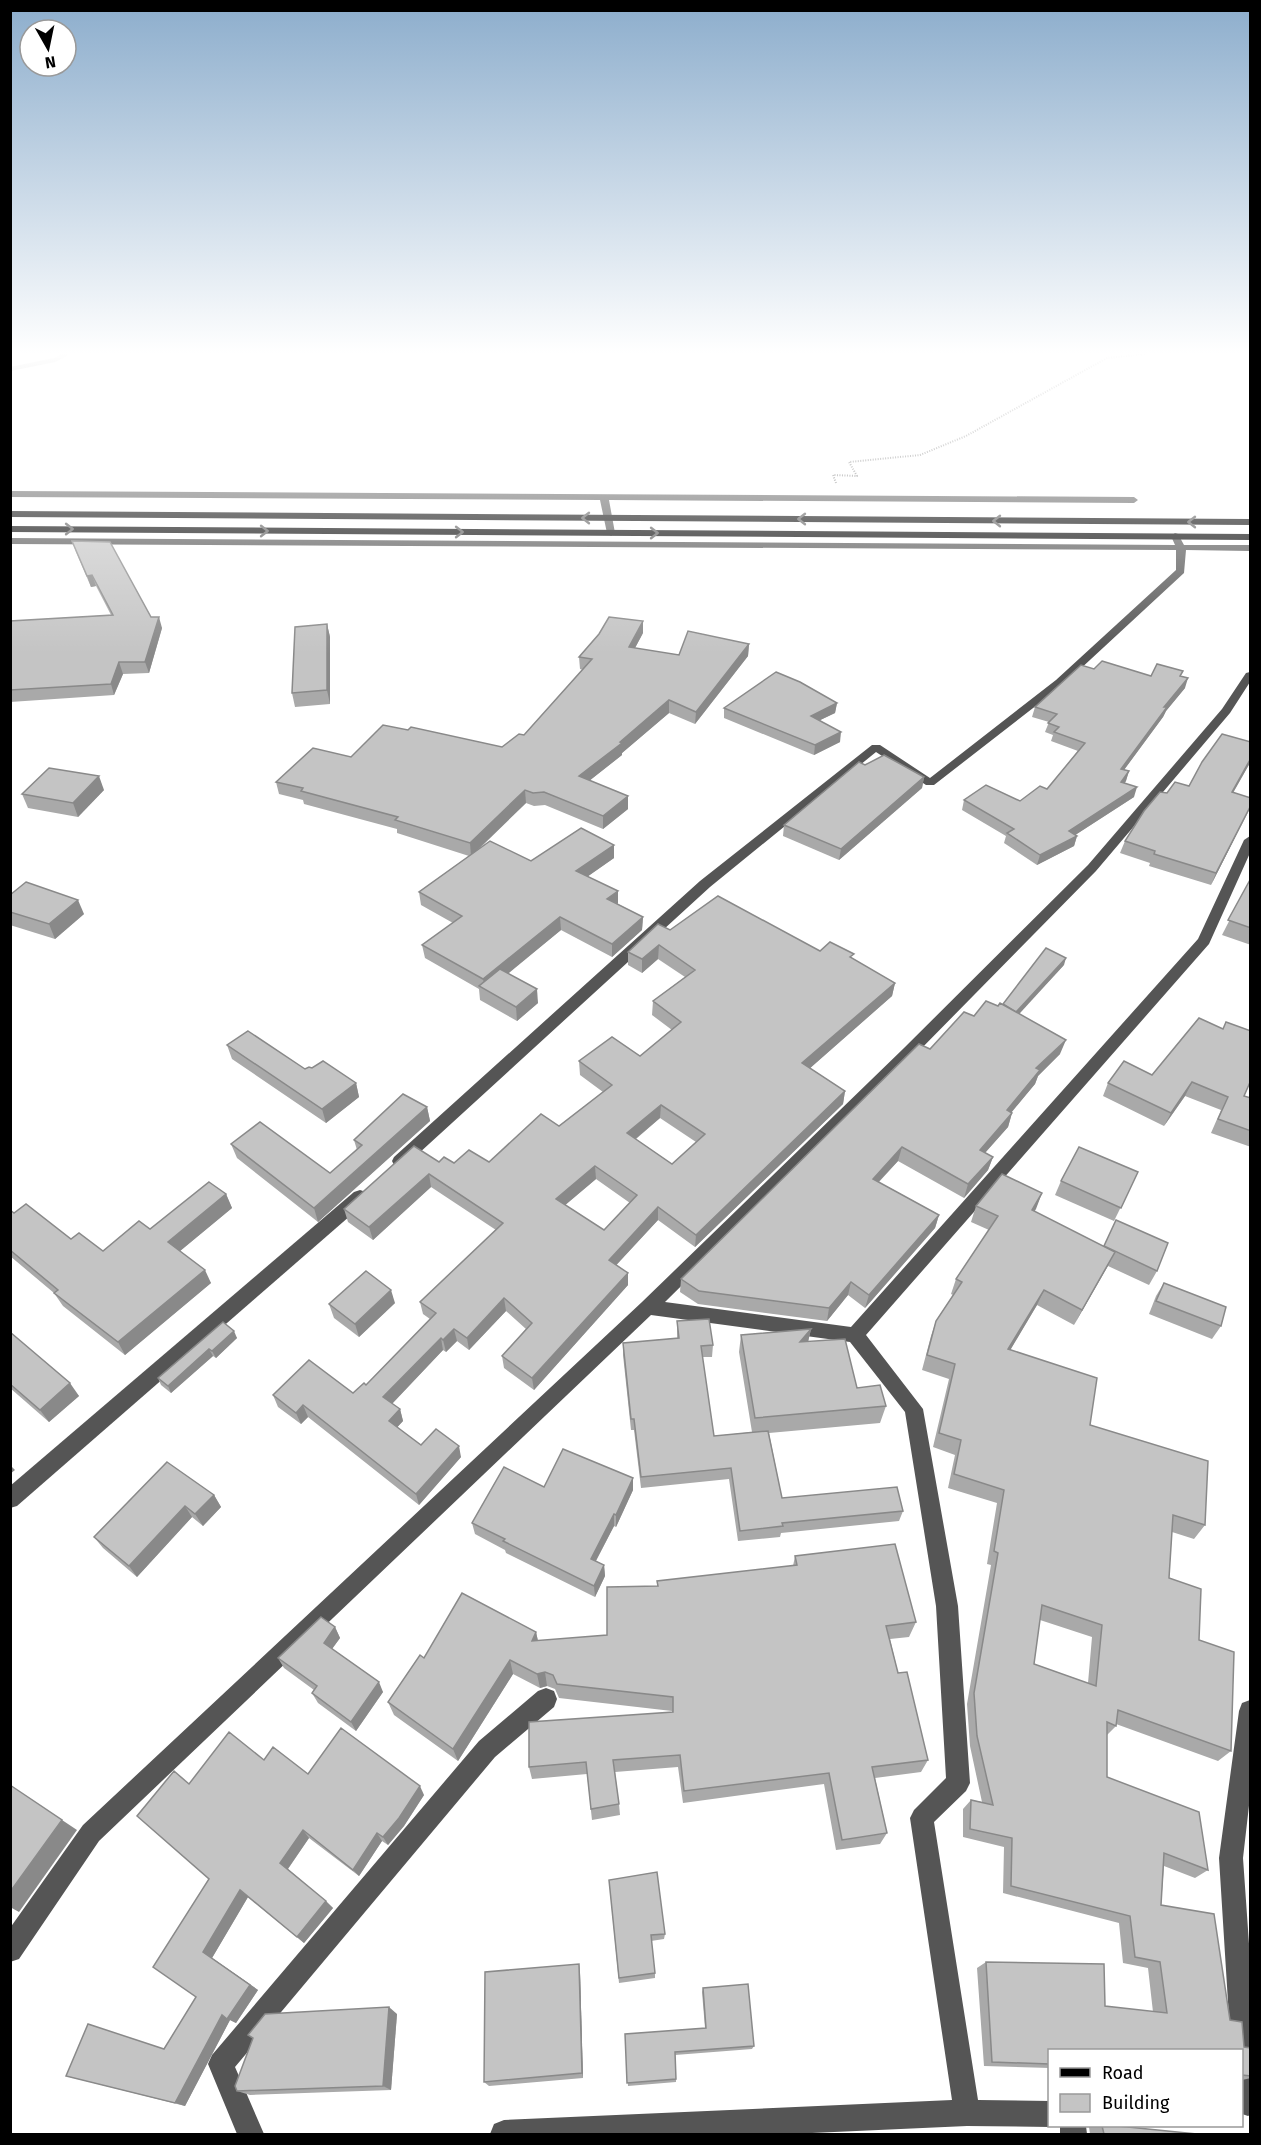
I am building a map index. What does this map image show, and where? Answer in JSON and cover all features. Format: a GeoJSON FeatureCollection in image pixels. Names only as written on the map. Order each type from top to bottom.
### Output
{"type":"FeatureCollection","features":[{"type":"Feature","properties":{"kind":"main road"},"geometry":{"type":"LineString","coordinates":[[10,514],[1251,522]]}},
{"type":"Feature","properties":{"kind":"main road"},"geometry":{"type":"LineString","coordinates":[[10,529],[1251,537]]}},
{"type":"Feature","properties":{"kind":"street"},"geometry":{"type":"LineString","coordinates":[[10,494],[1134,500]]}},
{"type":"Feature","properties":{"kind":"street"},"geometry":{"type":"LineString","coordinates":[[603,497],[611,533]]}},
{"type":"Feature","properties":{"kind":"street"},"geometry":{"type":"LineString","coordinates":[[388,1172],[705,884],[876,747],[930,783],[1060,682],[1181,571],[1181,548],[1175,537]]}},
{"type":"Feature","properties":{"kind":"street"},"geometry":{"type":"LineString","coordinates":[[10,541],[1251,548]]}},
{"type":"Feature","properties":{"kind":"street"},"geometry":{"type":"LineString","coordinates":[[10,1950],[91,1833],[648,1307],[1092,868],[1226,711],[1251,675]]}},
{"type":"Feature","properties":{"kind":"street"},"geometry":{"type":"LineString","coordinates":[[855,1335],[1204,940],[1251,840]]}},
{"type":"Feature","properties":{"kind":"street"},"geometry":{"type":"LineString","coordinates":[[10,1499],[370,1188]]}},
{"type":"Feature","properties":{"kind":"street"},"geometry":{"type":"LineString","coordinates":[[648,1307],[855,1335],[914,1409],[947,1606],[958,1783],[922,1818],[967,2113]]}},
{"type":"Feature","properties":{"kind":"street"},"geometry":{"type":"LineString","coordinates":[[250,2134],[221,2064],[488,1749],[546,1699]]}},
{"type":"Feature","properties":{"kind":"street"},"geometry":{"type":"LineString","coordinates":[[1247,2103],[1231,1857],[1251,1711]]}},
{"type":"Feature","properties":{"kind":"street"},"geometry":{"type":"LineString","coordinates":[[504,2134],[967,2113],[1048,2114]]}},
{"type":"Feature","properties":{"kind":"path"},"geometry":{"type":"LineString","coordinates":[[840,498],[833,475],[857,476],[849,462],[919,454]]}},
{"type":"Feature","properties":{"kind":"building"},"geometry":{"type":"Polygon","coordinates":[[[72,541],[110,542],[151,617],[159,617],[145,662],[119,662],[111,684],[10,690],[10,621],[113,615],[92,575],[87,576],[72,541]]]}},
{"type":"Feature","properties":{"kind":"building"},"geometry":{"type":"Polygon","coordinates":[[[609,617],[643,621],[629,647],[679,655],[688,631],[749,644],[696,712],[669,700],[620,742],[622,743],[579,776],[628,796],[603,816],[544,792],[533,793],[525,790],[470,843],[395,820],[398,817],[276,782],[313,748],[351,757],[383,725],[408,730],[411,727],[502,747],[519,734],[524,735],[592,659],[579,657],[599,634],[609,617]]]}},
{"type":"Feature","properties":{"kind":"building"},"geometry":{"type":"Polygon","coordinates":[[[327,624],[327,690],[292,693],[295,627],[327,624]]]}},
{"type":"Feature","properties":{"kind":"building"},"geometry":{"type":"Polygon","coordinates":[[[1102,661],[1151,676],[1157,664],[1183,671],[1180,676],[1188,678],[1164,707],[1167,707],[1121,769],[1129,771],[1121,782],[1137,787],[1069,831],[1077,836],[1040,855],[1007,833],[1014,829],[964,800],[986,785],[1020,801],[1040,786],[1047,789],[1085,743],[1054,732],[1059,727],[1048,723],[1057,714],[1035,707],[1081,665],[1094,669],[1102,661]]]}},
{"type":"Feature","properties":{"kind":"building"},"geometry":{"type":"Polygon","coordinates":[[[776,672],[800,682],[837,703],[811,716],[841,732],[815,745],[724,708],[776,672]]]}},
{"type":"Feature","properties":{"kind":"building"},"geometry":{"type":"Polygon","coordinates":[[[1222,734],[1251,742],[1251,758],[1232,792],[1251,798],[1251,805],[1216,873],[1154,854],[1155,851],[1125,841],[1144,811],[1160,792],[1167,793],[1175,782],[1189,786],[1202,762],[1222,734]]]}},
{"type":"Feature","properties":{"kind":"building"},"geometry":{"type":"Polygon","coordinates":[[[884,755],[924,777],[841,849],[784,825],[859,762],[865,765],[884,755]]]}},
{"type":"Feature","properties":{"kind":"building"},"geometry":{"type":"Polygon","coordinates":[[[49,768],[99,776],[73,803],[22,794],[49,768]]]}},
{"type":"Feature","properties":{"kind":"building"},"geometry":{"type":"Polygon","coordinates":[[[581,828],[614,845],[576,871],[618,891],[607,899],[643,917],[612,944],[560,917],[483,979],[422,945],[462,916],[419,892],[490,841],[531,861],[581,828]]]}},
{"type":"Feature","properties":{"kind":"building"},"geometry":{"type":"Polygon","coordinates":[[[1251,878],[1251,928],[1228,920],[1251,878]]]}},
{"type":"Feature","properties":{"kind":"building"},"geometry":{"type":"Polygon","coordinates":[[[26,882],[78,900],[49,924],[10,912],[10,895],[26,882]]]}},
{"type":"Feature","properties":{"kind":"building"},"geometry":{"type":"Polygon","coordinates":[[[718,896],[820,951],[830,942],[854,954],[850,957],[895,983],[802,1063],[845,1091],[696,1235],[658,1207],[609,1260],[628,1273],[532,1378],[502,1356],[532,1323],[504,1298],[467,1338],[454,1329],[443,1340],[441,1338],[383,1397],[400,1409],[389,1421],[421,1445],[436,1429],[459,1446],[416,1494],[303,1405],[296,1413],[273,1395],[309,1360],[353,1393],[364,1383],[366,1385],[436,1313],[420,1302],[503,1223],[429,1174],[369,1227],[344,1209],[414,1146],[439,1162],[444,1157],[454,1163],[469,1150],[489,1162],[541,1114],[559,1126],[612,1085],[579,1061],[612,1037],[640,1056],[681,1022],[653,1001],[695,970],[659,945],[642,959],[628,952],[658,924],[670,930],[718,896]],[[661,1105],[627,1133],[672,1164],[705,1134],[661,1105]],[[595,1166],[556,1199],[604,1230],[637,1195],[595,1166]]]}},
{"type":"Feature","properties":{"kind":"building"},"geometry":{"type":"Polygon","coordinates":[[[1046,948],[1066,958],[1016,1012],[1003,1004],[1046,948]]]}},
{"type":"Feature","properties":{"kind":"building"},"geometry":{"type":"Polygon","coordinates":[[[500,969],[537,989],[516,1007],[479,986],[500,969]]]}},
{"type":"Feature","properties":{"kind":"building"},"geometry":{"type":"Polygon","coordinates":[[[986,1001],[998,1006],[1000,1003],[1066,1040],[1036,1068],[1040,1070],[1007,1110],[1012,1113],[980,1150],[993,1157],[968,1184],[902,1147],[873,1179],[939,1215],[869,1295],[851,1282],[829,1308],[699,1291],[681,1279],[919,1044],[930,1049],[964,1012],[974,1016],[986,1001]]]}},
{"type":"Feature","properties":{"kind":"building"},"geometry":{"type":"Polygon","coordinates":[[[1199,1018],[1223,1029],[1226,1022],[1251,1031],[1251,1080],[1244,1096],[1251,1098],[1251,1131],[1218,1119],[1228,1097],[1192,1082],[1171,1113],[1108,1083],[1124,1061],[1152,1075],[1199,1018]]]}},
{"type":"Feature","properties":{"kind":"building"},"geometry":{"type":"Polygon","coordinates":[[[248,1031],[305,1069],[312,1068],[323,1061],[356,1083],[322,1109],[227,1045],[248,1031]]]}},
{"type":"Feature","properties":{"kind":"building"},"geometry":{"type":"Polygon","coordinates":[[[403,1094],[427,1107],[314,1208],[231,1144],[260,1122],[330,1173],[362,1145],[354,1140],[403,1094]]]}},
{"type":"Feature","properties":{"kind":"building"},"geometry":{"type":"Polygon","coordinates":[[[1079,1147],[1138,1172],[1121,1208],[1061,1181],[1079,1147]]]}},
{"type":"Feature","properties":{"kind":"building"},"geometry":{"type":"Polygon","coordinates":[[[1002,1174],[1042,1193],[1032,1210],[1115,1252],[1082,1310],[1044,1290],[1008,1349],[1097,1378],[1090,1425],[1208,1461],[1205,1525],[1173,1515],[1169,1578],[1201,1589],[1199,1640],[1234,1652],[1231,1751],[1118,1710],[1116,1726],[1107,1722],[1107,1777],[1199,1812],[1208,1870],[1164,1853],[1161,1905],[1214,1914],[1230,2020],[1242,2022],[1244,2047],[1251,2048],[1251,2076],[1243,2075],[1243,2049],[1048,2049],[1048,2064],[992,2062],[986,1962],[1104,1964],[1105,2006],[1167,2013],[1160,1962],[1135,1957],[1130,1916],[1011,1886],[1012,1838],[970,1829],[971,1800],[993,1805],[977,1736],[974,1693],[998,1553],[994,1551],[1004,1490],[954,1474],[961,1440],[939,1433],[955,1364],[927,1355],[936,1321],[962,1282],[956,1279],[998,1216],[976,1206],[1002,1174]],[[1042,1605],[1034,1664],[1096,1686],[1102,1625],[1042,1605]]]}},
{"type":"Feature","properties":{"kind":"building"},"geometry":{"type":"Polygon","coordinates":[[[209,1182],[226,1194],[168,1242],[205,1270],[118,1342],[54,1293],[58,1290],[10,1250],[10,1210],[14,1213],[26,1204],[71,1239],[79,1233],[103,1251],[139,1221],[150,1229],[209,1182]]]}},
{"type":"Feature","properties":{"kind":"building"},"geometry":{"type":"Polygon","coordinates":[[[1116,1220],[1168,1243],[1157,1271],[1104,1246],[1116,1220]]]}},
{"type":"Feature","properties":{"kind":"building"},"geometry":{"type":"Polygon","coordinates":[[[366,1271],[391,1290],[355,1324],[329,1304],[366,1271]]]}},
{"type":"Feature","properties":{"kind":"building"},"geometry":{"type":"Polygon","coordinates":[[[1164,1283],[1226,1307],[1221,1326],[1156,1301],[1164,1283]]]}},
{"type":"Feature","properties":{"kind":"building"},"geometry":{"type":"Polygon","coordinates":[[[709,1319],[713,1345],[701,1346],[714,1436],[768,1431],[782,1498],[897,1487],[903,1511],[782,1523],[783,1526],[740,1531],[731,1468],[641,1477],[634,1419],[631,1419],[623,1343],[679,1338],[677,1321],[709,1319]]]}},
{"type":"Feature","properties":{"kind":"building"},"geometry":{"type":"Polygon","coordinates":[[[223,1322],[234,1331],[212,1351],[209,1349],[168,1386],[158,1378],[223,1322]]]}},
{"type":"Feature","properties":{"kind":"building"},"geometry":{"type":"Polygon","coordinates":[[[811,1329],[800,1342],[845,1339],[857,1388],[880,1385],[886,1406],[755,1418],[741,1335],[811,1329]]]}},
{"type":"Feature","properties":{"kind":"building"},"geometry":{"type":"Polygon","coordinates":[[[10,1332],[70,1383],[40,1410],[10,1384],[10,1332]]]}},
{"type":"Feature","properties":{"kind":"building"},"geometry":{"type":"Polygon","coordinates":[[[563,1449],[633,1478],[616,1515],[614,1514],[591,1559],[604,1565],[594,1586],[472,1523],[504,1467],[544,1487],[563,1449]]]}},
{"type":"Feature","properties":{"kind":"building"},"geometry":{"type":"Polygon","coordinates":[[[167,1462],[214,1495],[195,1514],[185,1506],[129,1566],[94,1537],[167,1462]]]}},
{"type":"Feature","properties":{"kind":"building"},"geometry":{"type":"Polygon","coordinates":[[[895,1544],[916,1622],[886,1626],[898,1673],[907,1672],[928,1760],[872,1767],[887,1833],[842,1840],[829,1773],[684,1791],[680,1755],[613,1760],[619,1804],[591,1809],[586,1762],[529,1767],[529,1722],[673,1712],[673,1697],[557,1684],[553,1675],[545,1672],[537,1674],[510,1660],[453,1749],[388,1702],[420,1655],[424,1658],[462,1593],[536,1632],[532,1641],[607,1635],[607,1587],[658,1586],[657,1581],[797,1565],[795,1556],[895,1544]]]}},
{"type":"Feature","properties":{"kind":"building"},"geometry":{"type":"Polygon","coordinates":[[[321,1617],[335,1627],[324,1643],[379,1682],[351,1722],[312,1693],[317,1686],[278,1658],[321,1617]]]}},
{"type":"Feature","properties":{"kind":"building"},"geometry":{"type":"Polygon","coordinates":[[[341,1728],[420,1786],[383,1837],[377,1833],[353,1870],[303,1830],[280,1863],[326,1901],[297,1937],[240,1890],[203,1952],[250,1985],[227,2019],[222,2015],[175,2103],[66,2076],[88,2024],[164,2049],[196,1997],[153,1967],[209,1879],[137,1816],[174,1771],[189,1784],[229,1732],[264,1760],[273,1747],[308,1774],[341,1728]]]}},
{"type":"Feature","properties":{"kind":"building"},"geometry":{"type":"Polygon","coordinates":[[[10,1785],[62,1820],[10,1892],[10,1785]]]}},
{"type":"Feature","properties":{"kind":"building"},"geometry":{"type":"Polygon","coordinates":[[[657,1872],[665,1934],[651,1935],[655,1973],[619,1978],[609,1880],[657,1872]]]}},
{"type":"Feature","properties":{"kind":"building"},"geometry":{"type":"Polygon","coordinates":[[[579,1964],[582,2073],[484,2082],[485,1972],[579,1964]]]}},
{"type":"Feature","properties":{"kind":"building"},"geometry":{"type":"Polygon","coordinates":[[[748,1984],[754,2046],[675,2052],[676,2079],[627,2083],[625,2034],[706,2028],[703,1988],[748,1984]]]}},
{"type":"Feature","properties":{"kind":"building"},"geometry":{"type":"Polygon","coordinates":[[[389,2007],[383,2086],[237,2091],[235,2086],[253,2038],[248,2035],[265,2014],[389,2007]]]}},
{"type":"Feature","properties":{"kind":"building"},"geometry":{"type":"Polygon","coordinates":[[[1102,2127],[1128,2127],[1197,2134],[1104,2134],[1102,2127]]]}}]}
